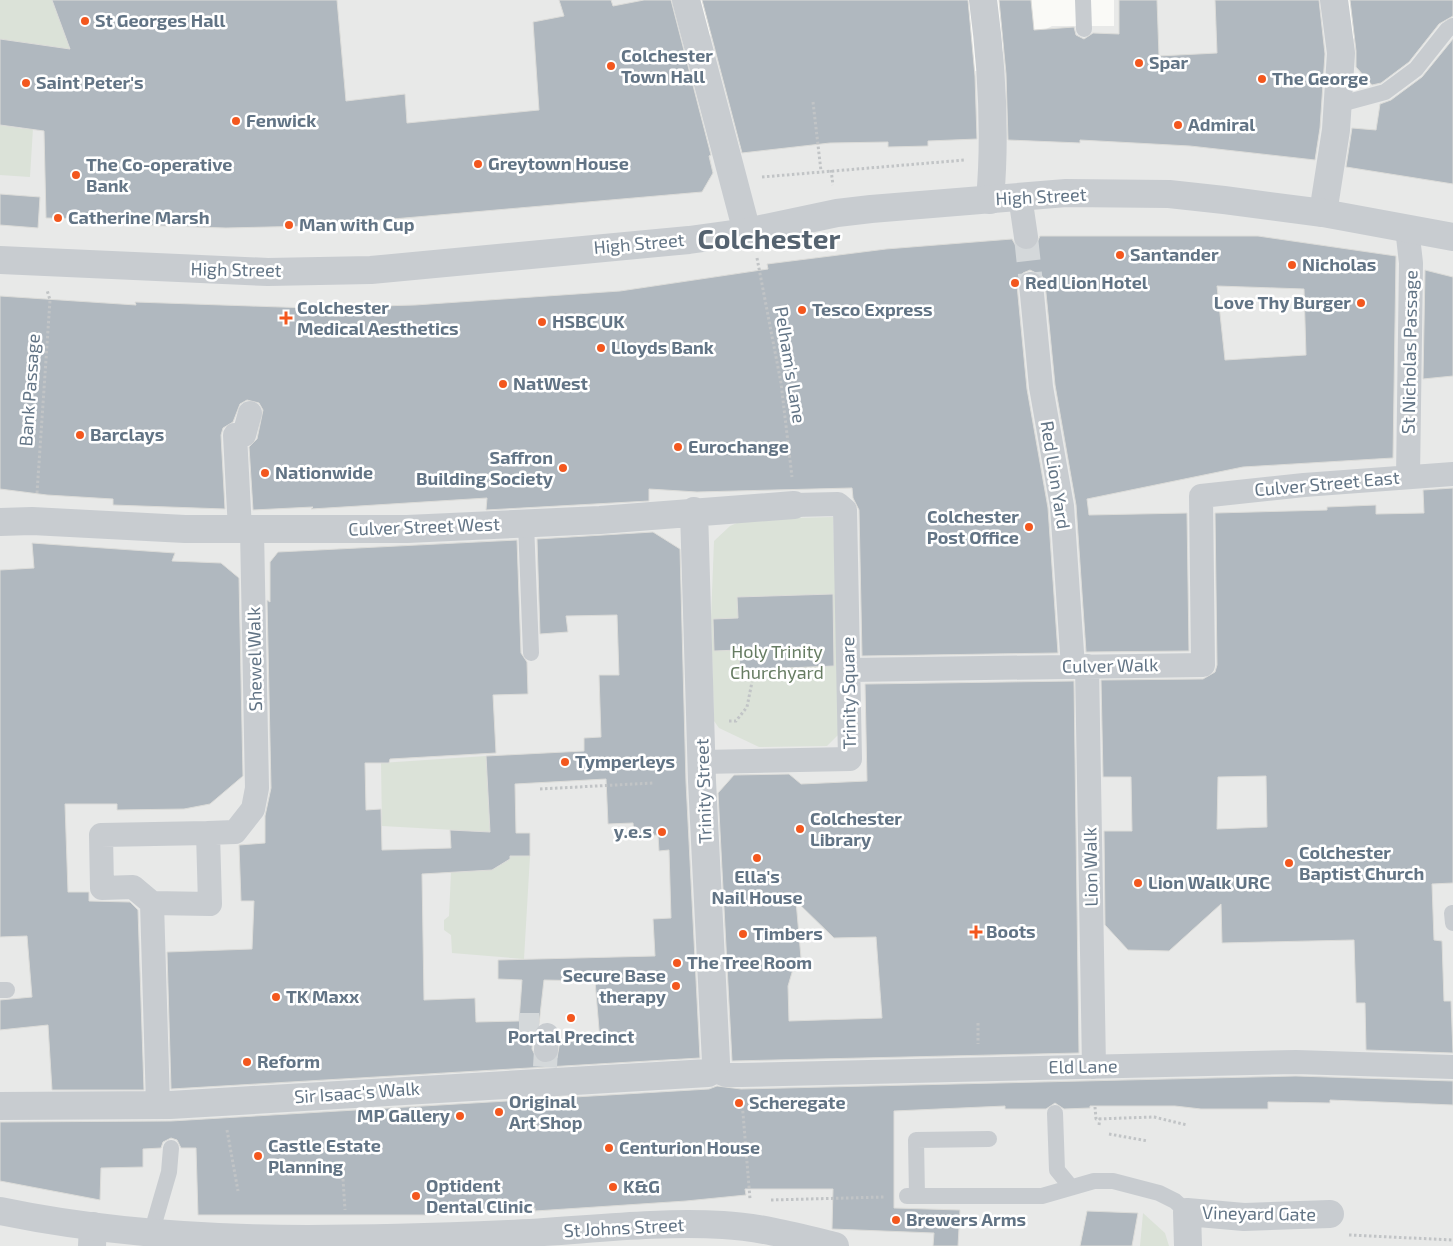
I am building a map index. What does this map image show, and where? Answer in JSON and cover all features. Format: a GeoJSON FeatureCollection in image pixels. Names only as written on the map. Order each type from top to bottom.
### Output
{"type":"FeatureCollection","features":[{"type":"Feature","properties":{"kind":"street"},"geometry":{"type":"LineString","coordinates":[[686,0],[747,232]]}},
{"type":"Feature","properties":{"kind":"street"},"geometry":{"type":"LineString","coordinates":[[983,0],[990,55],[994,158],[990,200]]}},
{"type":"Feature","properties":{"kind":"street"},"geometry":{"type":"LineString","coordinates":[[1323,213],[1336,130],[1341,53],[1334,0]]}},
{"type":"Feature","properties":{"kind":"street","name":"High Street"},"geometry":{"type":"LineString","coordinates":[[0,260],[268,272],[370,270],[689,240],[747,232],[837,213],[932,203],[1066,193],[1169,194],[1323,213],[1453,237]]}},
{"type":"Feature","properties":{"kind":"street"},"geometry":{"type":"LineString","coordinates":[[1020,196],[1026,237]]}},
{"type":"Feature","properties":{"kind":"street","name":"St Nicholas Passage"},"geometry":{"type":"LineString","coordinates":[[1407,228],[1411,262],[1408,477]]}},
{"type":"Feature","properties":{"kind":"street","name":"Red Lion Yard"},"geometry":{"type":"LineString","coordinates":[[1031,284],[1041,387],[1062,506],[1080,667]]}},
{"type":"Feature","properties":{"kind":"street","name":"Shewel Walk"},"geometry":{"type":"LineString","coordinates":[[152,903],[134,887],[102,888],[101,835],[234,832],[253,808],[257,788],[246,530],[235,434],[244,434],[250,413]]}},
{"type":"Feature","properties":{"kind":"street","name":"Culver Street East"},"geometry":{"type":"LineString","coordinates":[[1201,496],[1304,485],[1453,474]]}},
{"type":"Feature","properties":{"kind":"street","name":"Culver Walk"},"geometry":{"type":"LineString","coordinates":[[849,670],[1203,665],[1201,496]]}},
{"type":"Feature","properties":{"kind":"street","name":"Culver Street West"},"geometry":{"type":"LineString","coordinates":[[0,522],[32,520],[185,529],[407,529],[526,524],[794,505],[838,504],[845,510]]}},
{"type":"Feature","properties":{"kind":"street","name":"Trinity Square"},"geometry":{"type":"LineString","coordinates":[[702,762],[850,759],[845,510]]}},
{"type":"Feature","properties":{"kind":"street","name":"Trinity Street"},"geometry":{"type":"LineString","coordinates":[[694,511],[702,762],[716,1062],[713,1070]]}},
{"type":"Feature","properties":{"kind":"street","name":"Lion Walk"},"geometry":{"type":"LineString","coordinates":[[1080,667],[1094,1067]]}},
{"type":"Feature","properties":{"kind":"street"},"geometry":{"type":"LineString","coordinates":[[166,1108],[153,954],[152,903],[210,904],[208,833]]}},
{"type":"Feature","properties":{"kind":"street","name":"Sir Isaac's Walk"},"geometry":{"type":"LineString","coordinates":[[0,1106],[166,1108],[545,1058],[698,1074],[713,1070]]}},
{"type":"Feature","properties":{"kind":"street","name":"Eld Lane"},"geometry":{"type":"LineString","coordinates":[[713,1070],[726,1075],[741,1075],[1296,1062],[1453,1066]]}},
{"type":"Feature","properties":{"kind":"street","name":"St Johns Street"},"geometry":{"type":"LineString","coordinates":[[0,1211],[93,1236],[151,1234],[256,1243],[432,1237],[675,1224],[723,1225],[769,1238],[835,1246]]}},
{"type":"Feature","properties":{"kind":"street","name":"Vineyard Gate"},"geometry":{"type":"LineString","coordinates":[[1188,1246],[1187,1212],[1244,1217],[1330,1214]]}},
{"type":"Feature","properties":{"kind":"lane"},"geometry":{"type":"LineString","coordinates":[[1083,0],[1084,29]]}},
{"type":"Feature","properties":{"kind":"lane"},"geometry":{"type":"LineString","coordinates":[[1337,105],[1385,92],[1416,69],[1447,30],[1453,26]]}},
{"type":"Feature","properties":{"kind":"lane"},"geometry":{"type":"LineString","coordinates":[[526,524],[531,653]]}},
{"type":"Feature","properties":{"kind":"lane"},"geometry":{"type":"LineString","coordinates":[[1055,1113],[1057,1170],[1071,1187]]}},
{"type":"Feature","properties":{"kind":"lane"},"geometry":{"type":"LineString","coordinates":[[912,1196],[916,1140],[989,1140]]}},
{"type":"Feature","properties":{"kind":"lane"},"geometry":{"type":"LineString","coordinates":[[151,1234],[169,1172],[170,1148]]}},
{"type":"Feature","properties":{"kind":"lane","name":"Vineyard Gate"},"geometry":{"type":"LineString","coordinates":[[912,1196],[1042,1196],[1094,1181],[1113,1181],[1160,1193],[1175,1201],[1187,1212]]}},
{"type":"Feature","properties":{"kind":"path"},"geometry":{"type":"LineString","coordinates":[[813,102],[821,171]]}},
{"type":"Feature","properties":{"kind":"path"},"geometry":{"type":"LineString","coordinates":[[734,180],[821,171],[994,158]]}},
{"type":"Feature","properties":{"kind":"path","name":"Pelham's Lane"},"geometry":{"type":"LineString","coordinates":[[747,232],[761,266],[781,383],[794,505]]}},
{"type":"Feature","properties":{"kind":"path","name":"Bank Passage"},"geometry":{"type":"LineString","coordinates":[[32,520],[38,492],[50,300],[39,261]]}},
{"type":"Feature","properties":{"kind":"path"},"geometry":{"type":"LineString","coordinates":[[702,725],[714,721],[736,721],[747,707],[752,682]]}},
{"type":"Feature","properties":{"kind":"path"},"geometry":{"type":"LineString","coordinates":[[540,789],[653,783]]}},
{"type":"Feature","properties":{"kind":"path"},"geometry":{"type":"LineString","coordinates":[[742,1096],[743,1131],[750,1200]]}},
{"type":"Feature","properties":{"kind":"path"},"geometry":{"type":"LineString","coordinates":[[1095,1107],[1096,1119],[1154,1117],[1187,1125]]}},
{"type":"Feature","properties":{"kind":"path"},"geometry":{"type":"LineString","coordinates":[[1099,1126],[1100,1118]]}},
{"type":"Feature","properties":{"kind":"path"},"geometry":{"type":"LineString","coordinates":[[226,1128],[238,1191]]}},
{"type":"Feature","properties":{"kind":"path"},"geometry":{"type":"LineString","coordinates":[[1109,1134],[1148,1141]]}},
{"type":"Feature","properties":{"kind":"path"},"geometry":{"type":"LineString","coordinates":[[343,1179],[345,1214]]}},
{"type":"Feature","properties":{"kind":"path"},"geometry":{"type":"LineString","coordinates":[[794,1200],[912,1196]]}},
{"type":"Feature","properties":{"kind":"path"},"geometry":{"type":"LineString","coordinates":[[1330,1214],[1329,1227],[1351,1236],[1453,1240]]}},
{"type":"Feature","properties":{"kind":"shaded area"},"geometry":{"type":"Polygon","coordinates":[[[0,0],[694,0],[708,36],[754,27],[768,95],[976,71],[1002,52],[1052,26],[1114,26],[1114,0],[1333,0],[1340,50],[1399,0],[1453,0],[1453,1246],[0,1246],[0,0]]]}},
{"type":"Feature","properties":{"kind":"green space"},"geometry":{"type":"Polygon","coordinates":[[[0,0],[53,0],[62,27],[88,43],[33,128],[30,177],[0,175],[0,125],[25,129],[28,107],[0,39],[0,0]]]}},
{"type":"Feature","properties":{"kind":"green space","name":"Holy Trinity Churchyard"},"geometry":{"type":"Polygon","coordinates":[[[833,517],[841,732],[827,746],[759,747],[719,728],[714,721],[711,619],[714,541],[730,526],[746,519],[833,517]]]}},
{"type":"Feature","properties":{"kind":"green space"},"geometry":{"type":"Polygon","coordinates":[[[486,756],[490,832],[382,826],[381,763],[486,756]]]}},
{"type":"Feature","properties":{"kind":"green space"},"geometry":{"type":"Polygon","coordinates":[[[510,856],[530,856],[524,959],[452,953],[451,935],[444,930],[444,920],[449,916],[451,872],[487,870],[490,865],[496,868],[501,865],[502,860],[510,860],[510,856]]]}},
{"type":"Feature","properties":{"kind":"green space"},"geometry":{"type":"Polygon","coordinates":[[[1143,1213],[1165,1233],[1169,1246],[1140,1246],[1143,1213]]]}},
{"type":"Feature","properties":{"kind":"building"},"geometry":{"type":"Polygon","coordinates":[[[52,0],[337,0],[346,101],[405,94],[407,123],[539,110],[533,22],[564,16],[559,0],[611,0],[613,6],[644,0],[671,0],[711,155],[709,156],[713,173],[702,192],[313,226],[226,228],[136,225],[107,219],[46,218],[44,131],[0,125],[0,39],[70,49],[52,0]]]}},
{"type":"Feature","properties":{"kind":"building"},"geometry":{"type":"Polygon","coordinates":[[[702,0],[968,0],[975,76],[977,139],[928,141],[928,146],[888,147],[888,142],[830,143],[742,153],[702,0]]]}},
{"type":"Feature","properties":{"kind":"building"},"geometry":{"type":"Polygon","coordinates":[[[999,0],[1031,0],[1034,30],[1074,27],[1076,35],[1084,39],[1093,33],[1119,34],[1119,0],[1157,0],[1159,56],[1217,53],[1215,0],[1319,0],[1325,54],[1320,128],[1315,160],[1190,146],[1080,140],[1080,143],[1008,140],[1006,74],[999,0]]]}},
{"type":"Feature","properties":{"kind":"building"},"geometry":{"type":"Polygon","coordinates":[[[1350,0],[1453,0],[1453,16],[1439,24],[1409,62],[1381,83],[1372,85],[1356,67],[1350,0]]]}},
{"type":"Feature","properties":{"kind":"building"},"geometry":{"type":"Polygon","coordinates":[[[1453,39],[1453,184],[1346,167],[1352,128],[1376,130],[1380,104],[1391,100],[1422,77],[1453,39]]]}},
{"type":"Feature","properties":{"kind":"building"},"geometry":{"type":"Polygon","coordinates":[[[0,194],[40,197],[38,228],[0,225],[0,194]]]}},
{"type":"Feature","properties":{"kind":"building"},"geometry":{"type":"Polygon","coordinates":[[[1040,236],[1258,236],[1396,256],[1393,458],[1243,467],[1087,499],[1089,515],[1187,513],[1189,651],[1086,652],[1076,505],[1055,385],[1045,283],[1042,276],[1030,270],[1023,273],[1017,285],[1027,389],[1048,508],[1058,653],[862,656],[859,510],[853,498],[852,488],[697,492],[649,489],[649,501],[486,510],[487,498],[311,509],[313,507],[253,510],[249,447],[257,439],[263,410],[259,403],[247,400],[240,404],[233,422],[223,428],[221,435],[225,509],[113,505],[113,499],[47,495],[0,489],[0,296],[136,305],[135,302],[310,308],[415,305],[620,291],[768,269],[767,264],[886,249],[1012,239],[1016,246],[1028,251],[1035,247],[1040,236]],[[1217,286],[1225,360],[1306,355],[1304,289],[1217,286]]]}},
{"type":"Feature","properties":{"kind":"building"},"geometry":{"type":"Polygon","coordinates":[[[1425,270],[1453,277],[1453,376],[1423,379],[1425,270]]]}},
{"type":"Feature","properties":{"kind":"building"},"geometry":{"type":"Polygon","coordinates":[[[1453,488],[1453,883],[1432,884],[1434,940],[1442,941],[1444,1001],[1451,1001],[1453,1053],[1366,1050],[1365,1003],[1356,1003],[1354,940],[1222,943],[1221,904],[1169,951],[1128,950],[1105,925],[1104,831],[1132,831],[1131,777],[1103,777],[1101,680],[1203,679],[1215,672],[1217,665],[1215,513],[1327,510],[1327,507],[1376,505],[1376,514],[1424,513],[1423,490],[1453,488]],[[1266,776],[1218,777],[1217,829],[1267,827],[1266,776]]]}},
{"type":"Feature","properties":{"kind":"building"},"geometry":{"type":"Polygon","coordinates":[[[653,532],[680,549],[686,782],[700,1058],[171,1089],[167,952],[252,949],[254,901],[241,901],[239,845],[265,843],[265,816],[271,788],[267,600],[270,602],[270,562],[278,552],[517,540],[521,653],[527,662],[528,694],[493,695],[496,753],[390,759],[389,763],[365,763],[366,810],[381,809],[382,850],[451,848],[450,830],[490,832],[486,756],[584,751],[584,738],[601,737],[599,675],[619,675],[617,615],[566,616],[568,632],[540,634],[537,539],[653,532]],[[606,779],[515,784],[516,833],[530,833],[530,856],[510,856],[510,859],[492,870],[422,874],[424,1000],[475,998],[476,1022],[519,1021],[522,980],[498,979],[498,960],[655,956],[653,919],[671,918],[669,850],[659,851],[658,835],[634,836],[633,823],[608,824],[606,779]],[[544,980],[539,1024],[533,1034],[532,1049],[538,1061],[546,1064],[557,1058],[560,1041],[600,1041],[595,981],[544,980]]]}},
{"type":"Feature","properties":{"kind":"building"},"geometry":{"type":"Polygon","coordinates":[[[32,543],[175,553],[172,561],[221,563],[239,578],[243,776],[210,804],[184,809],[117,810],[117,804],[65,804],[68,892],[89,892],[89,901],[130,902],[138,910],[144,1090],[52,1090],[48,1025],[0,1030],[0,1000],[32,997],[27,936],[0,937],[0,570],[34,568],[32,543]]]}},
{"type":"Feature","properties":{"kind":"building"},"geometry":{"type":"Polygon","coordinates":[[[833,594],[834,666],[740,670],[739,650],[714,651],[713,619],[738,618],[737,597],[833,594]]]}},
{"type":"Feature","properties":{"kind":"building"},"geometry":{"type":"Polygon","coordinates":[[[1074,681],[1079,1053],[732,1061],[718,793],[734,775],[789,774],[801,784],[867,781],[865,684],[1074,681]],[[796,901],[801,958],[796,959],[788,986],[789,1021],[882,1018],[876,937],[834,938],[796,901]]]}},
{"type":"Feature","properties":{"kind":"building"},"geometry":{"type":"Polygon","coordinates":[[[1296,1076],[1453,1081],[1453,1105],[1330,1100],[1330,1103],[1268,1102],[1268,1109],[1090,1106],[1090,1108],[1064,1109],[1055,1103],[1046,1109],[1005,1109],[1005,1106],[894,1111],[894,1208],[960,1210],[958,1246],[933,1246],[934,1233],[832,1229],[833,1189],[745,1189],[746,1195],[535,1211],[535,1208],[431,1215],[198,1215],[196,1148],[181,1148],[177,1140],[171,1138],[163,1142],[161,1148],[143,1149],[143,1167],[101,1168],[100,1200],[0,1181],[0,1122],[171,1121],[709,1089],[717,1086],[741,1089],[1296,1076]]]}},
{"type":"Feature","properties":{"kind":"building"},"geometry":{"type":"Polygon","coordinates":[[[1087,1211],[1138,1213],[1132,1246],[1080,1246],[1087,1211]]]}},
{"type":"Feature","properties":{"kind":"tunnel"},"geometry":{"type":"LineString","coordinates":[[1026,237],[1031,284]]}},
{"type":"Feature","properties":{"kind":"tunnel"},"geometry":{"type":"LineString","coordinates":[[519,1025],[539,1025]]}},
{"type":"Feature","properties":{"kind":"tunnel"},"geometry":{"type":"LineString","coordinates":[[545,1067],[546,1050]]}},
{"type":"Feature","properties":{"kind":"place","name":"St Georges Hall"},"geometry":{"type":"Point","coordinates":[85,21]}},
{"type":"Feature","properties":{"kind":"place","name":"Spar"},"geometry":{"type":"Point","coordinates":[1139,63]}},
{"type":"Feature","properties":{"kind":"place","name":"Colchester Town Hall"},"geometry":{"type":"Point","coordinates":[611,66]}},
{"type":"Feature","properties":{"kind":"place","name":"The George"},"geometry":{"type":"Point","coordinates":[1262,79]}},
{"type":"Feature","properties":{"kind":"place","name":"Saint Peter's"},"geometry":{"type":"Point","coordinates":[26,83]}},
{"type":"Feature","properties":{"kind":"place","name":"Fenwick"},"geometry":{"type":"Point","coordinates":[236,121]}},
{"type":"Feature","properties":{"kind":"place","name":"Admiral"},"geometry":{"type":"Point","coordinates":[1178,125]}},
{"type":"Feature","properties":{"kind":"place","name":"Greytown House"},"geometry":{"type":"Point","coordinates":[478,164]}},
{"type":"Feature","properties":{"kind":"place","name":"The Co-operative Bank"},"geometry":{"type":"Point","coordinates":[76,175]}},
{"type":"Feature","properties":{"kind":"place","name":"Catherine Marsh"},"geometry":{"type":"Point","coordinates":[58,218]}},
{"type":"Feature","properties":{"kind":"place","name":"Man with Cup"},"geometry":{"type":"Point","coordinates":[289,225]}},
{"type":"Feature","properties":{"kind":"place","name":"Santander"},"geometry":{"type":"Point","coordinates":[1120,255]}},
{"type":"Feature","properties":{"kind":"place","name":"Nicholas"},"geometry":{"type":"Point","coordinates":[1292,265]}},
{"type":"Feature","properties":{"kind":"place","name":"Red Lion Hotel"},"geometry":{"type":"Point","coordinates":[1015,283]}},
{"type":"Feature","properties":{"kind":"place","name":"Love Thy Burger"},"geometry":{"type":"Point","coordinates":[1361,303]}},
{"type":"Feature","properties":{"kind":"place","name":"Tesco Express"},"geometry":{"type":"Point","coordinates":[802,310]}},
{"type":"Feature","properties":{"kind":"place","name":"Colchester Medical Aesthetics"},"geometry":{"type":"Point","coordinates":[286,318]}},
{"type":"Feature","properties":{"kind":"place","name":"HSBC UK"},"geometry":{"type":"Point","coordinates":[542,322]}},
{"type":"Feature","properties":{"kind":"place","name":"Lloyds Bank"},"geometry":{"type":"Point","coordinates":[601,348]}},
{"type":"Feature","properties":{"kind":"place","name":"NatWest"},"geometry":{"type":"Point","coordinates":[503,384]}},
{"type":"Feature","properties":{"kind":"place","name":"Barclays"},"geometry":{"type":"Point","coordinates":[80,435]}},
{"type":"Feature","properties":{"kind":"place","name":"Eurochange"},"geometry":{"type":"Point","coordinates":[678,447]}},
{"type":"Feature","properties":{"kind":"place","name":"Saffron Building Society"},"geometry":{"type":"Point","coordinates":[563,468]}},
{"type":"Feature","properties":{"kind":"place","name":"Nationwide"},"geometry":{"type":"Point","coordinates":[265,473]}},
{"type":"Feature","properties":{"kind":"place","name":"Colchester Post Office"},"geometry":{"type":"Point","coordinates":[1029,527]}},
{"type":"Feature","properties":{"kind":"place","name":"Tymperleys"},"geometry":{"type":"Point","coordinates":[565,762]}},
{"type":"Feature","properties":{"kind":"place","name":"Colchester Library"},"geometry":{"type":"Point","coordinates":[800,829]}},
{"type":"Feature","properties":{"kind":"place","name":"y.e.s"},"geometry":{"type":"Point","coordinates":[662,832]}},
{"type":"Feature","properties":{"kind":"place","name":"Ella's Nail House"},"geometry":{"type":"Point","coordinates":[757,858]}},
{"type":"Feature","properties":{"kind":"place","name":"Colchester Baptist Church"},"geometry":{"type":"Point","coordinates":[1289,863]}},
{"type":"Feature","properties":{"kind":"place","name":"Lion Walk URC"},"geometry":{"type":"Point","coordinates":[1138,883]}},
{"type":"Feature","properties":{"kind":"place","name":"Boots"},"geometry":{"type":"Point","coordinates":[976,932]}},
{"type":"Feature","properties":{"kind":"place","name":"Timbers"},"geometry":{"type":"Point","coordinates":[743,934]}},
{"type":"Feature","properties":{"kind":"place","name":"The Tree Room"},"geometry":{"type":"Point","coordinates":[677,963]}},
{"type":"Feature","properties":{"kind":"place","name":"Secure Base therapy"},"geometry":{"type":"Point","coordinates":[676,986]}},
{"type":"Feature","properties":{"kind":"place","name":"TK Maxx"},"geometry":{"type":"Point","coordinates":[276,997]}},
{"type":"Feature","properties":{"kind":"place","name":"Portal Precinct"},"geometry":{"type":"Point","coordinates":[571,1018]}},
{"type":"Feature","properties":{"kind":"place","name":"Reform"},"geometry":{"type":"Point","coordinates":[247,1062]}},
{"type":"Feature","properties":{"kind":"place","name":"Scheregate"},"geometry":{"type":"Point","coordinates":[739,1103]}},
{"type":"Feature","properties":{"kind":"place","name":"Original Art Shop"},"geometry":{"type":"Point","coordinates":[499,1112]}},
{"type":"Feature","properties":{"kind":"place","name":"MP Gallery"},"geometry":{"type":"Point","coordinates":[460,1116]}},
{"type":"Feature","properties":{"kind":"place","name":"Centurion House"},"geometry":{"type":"Point","coordinates":[609,1148]}},
{"type":"Feature","properties":{"kind":"place","name":"Castle Estate Planning"},"geometry":{"type":"Point","coordinates":[258,1156]}},
{"type":"Feature","properties":{"kind":"place","name":"K&G"},"geometry":{"type":"Point","coordinates":[613,1187]}},
{"type":"Feature","properties":{"kind":"place","name":"Optident Dental Clinic"},"geometry":{"type":"Point","coordinates":[416,1196]}},
{"type":"Feature","properties":{"kind":"place","name":"Brewers Arms"},"geometry":{"type":"Point","coordinates":[896,1220]}},
{"type":"Feature","properties":{"kind":"district","name":"Colchester"},"geometry":{"type":"Point","coordinates":[769,239]}}]}
